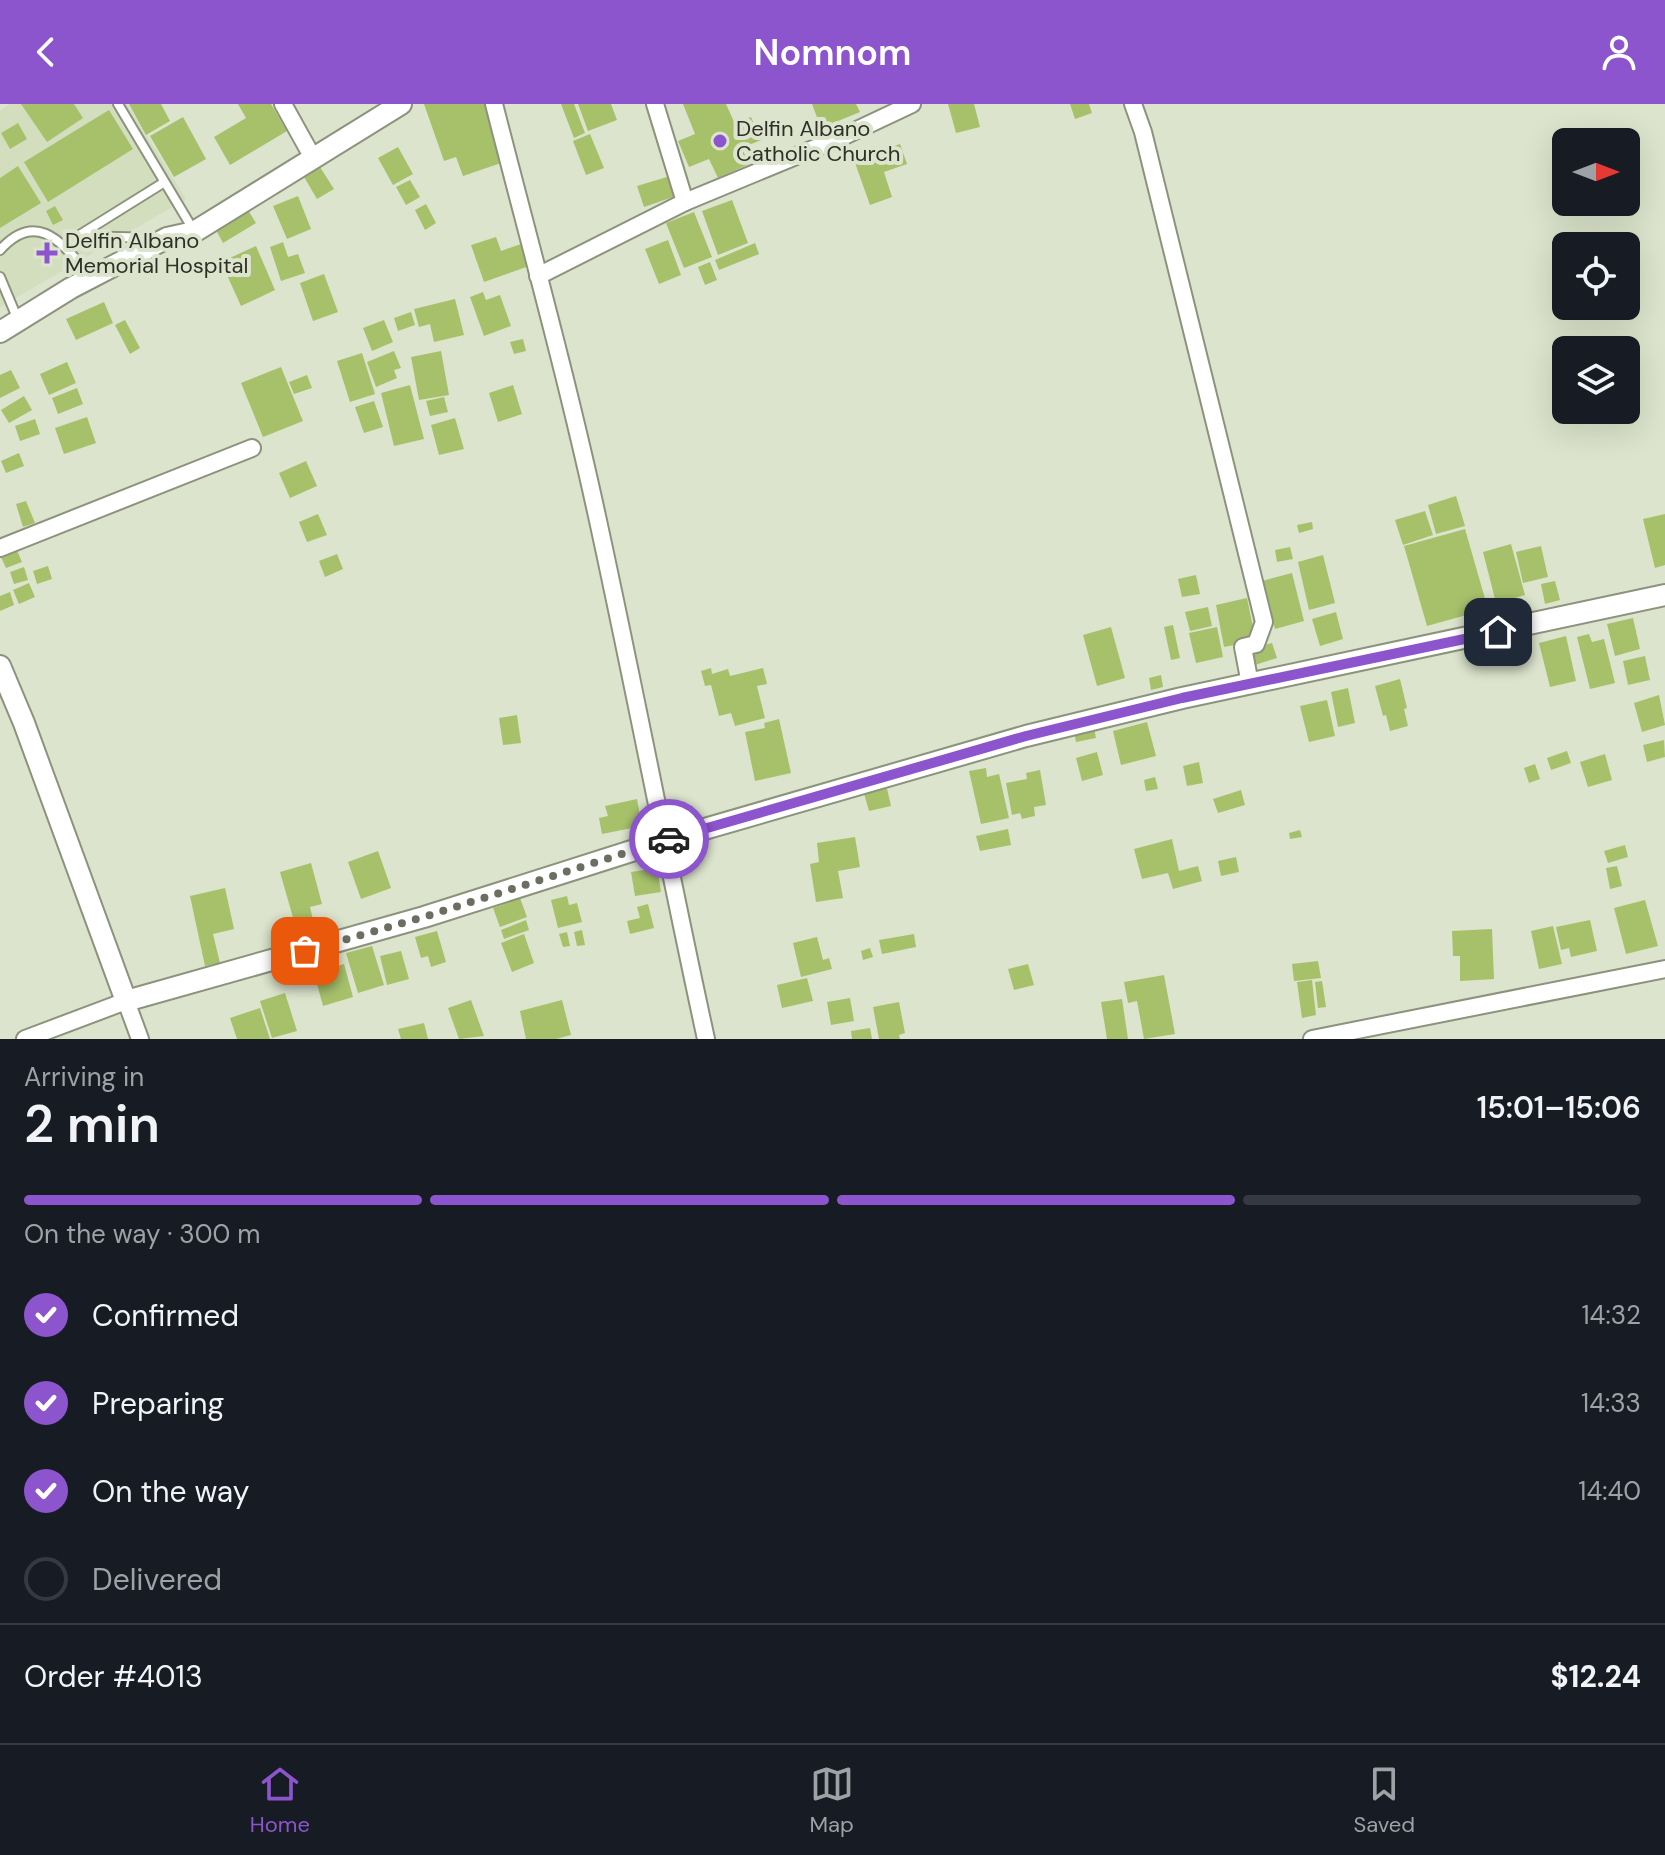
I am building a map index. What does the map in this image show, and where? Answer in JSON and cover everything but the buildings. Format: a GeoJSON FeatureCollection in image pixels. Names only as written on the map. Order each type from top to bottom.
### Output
{"type":"FeatureCollection","features":[{"type":"Feature","properties":{"kind":"street"},"geometry":{"type":"LineString","coordinates":[[283,104],[313,158]]}},
{"type":"Feature","properties":{"kind":"street"},"geometry":{"type":"LineString","coordinates":[[0,332],[167,238],[194,232],[401,104]]}},
{"type":"Feature","properties":{"kind":"street"},"geometry":{"type":"LineString","coordinates":[[494,104],[598,518],[706,1039]]}},
{"type":"Feature","properties":{"kind":"street"},"geometry":{"type":"LineString","coordinates":[[655,104],[685,202]]}},
{"type":"Feature","properties":{"kind":"street"},"geometry":{"type":"LineString","coordinates":[[538,276],[685,202],[842,137],[912,104]]}},
{"type":"Feature","properties":{"kind":"street"},"geometry":{"type":"LineString","coordinates":[[1133,104],[1143,132],[1264,622],[1256,644],[1243,647],[1250,684]]}},
{"type":"Feature","properties":{"kind":"street"},"geometry":{"type":"LineString","coordinates":[[0,548],[252,448]]}},
{"type":"Feature","properties":{"kind":"street"},"geometry":{"type":"LineString","coordinates":[[25,1039],[126,1001],[424,917],[663,841],[1026,736],[1250,684],[1665,595]]}},
{"type":"Feature","properties":{"kind":"street"},"geometry":{"type":"LineString","coordinates":[[0,666],[24,723],[140,1039]]}},
{"type":"Feature","properties":{"kind":"street"},"geometry":{"type":"LineString","coordinates":[[1312,1039],[1665,969]]}},
{"type":"Feature","properties":{"kind":"lane"},"geometry":{"type":"LineString","coordinates":[[118,104],[194,232]]}},
{"type":"Feature","properties":{"kind":"lane"},"geometry":{"type":"LineString","coordinates":[[163,183],[78,236],[167,238]]}},
{"type":"Feature","properties":{"kind":"lane"},"geometry":{"type":"LineString","coordinates":[[0,250],[11,237],[30,230],[54,235],[94,278]]}},
{"type":"Feature","properties":{"kind":"lane"},"geometry":{"type":"LineString","coordinates":[[0,277],[18,320]]}},
{"type":"Feature","properties":{"kind":"shaded area","name":"Delfin Albano Memorial Hospital"},"geometry":{"type":"Polygon","coordinates":[[[10,104],[127,104],[186,199],[0,307],[0,111],[10,104]]]}},
{"type":"Feature","properties":{"kind":"way so far"},"geometry":{"type":"LineString","coordinates":[[305,951],[424,917],[669,839]]}},
{"type":"Feature","properties":{"kind":"place","name":"Delfin Albano Catholic Church"},"geometry":{"type":"Point","coordinates":[720,141]}},
{"type":"Feature","properties":{"kind":"place","name":"Delfin Albano Memorial Hospital"},"geometry":{"type":"Point","coordinates":[47,253]}},
{"type":"Feature","properties":{"kind":"route"},"geometry":{"type":"LineString","coordinates":[[669,839],[1026,736],[1182,698],[1498,632]]}}]}
